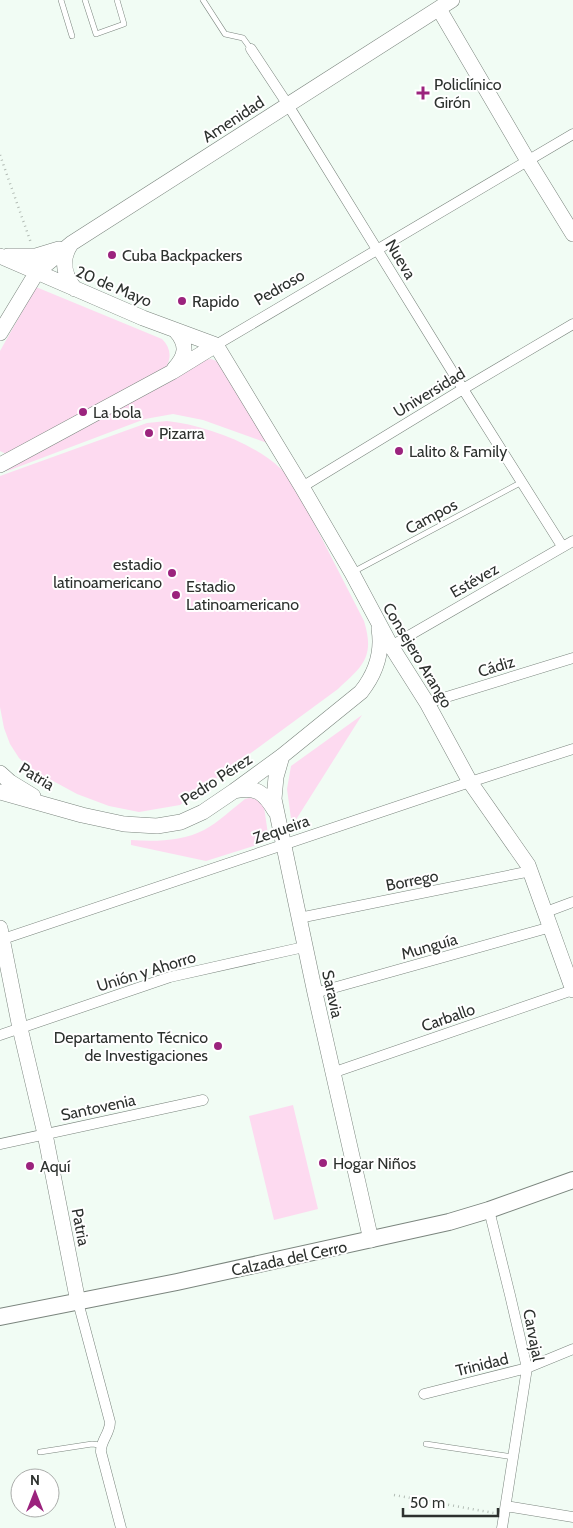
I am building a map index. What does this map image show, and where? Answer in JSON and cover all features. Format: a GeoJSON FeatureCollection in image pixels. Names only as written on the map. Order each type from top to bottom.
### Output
{"type":"FeatureCollection","features":[{"type":"Feature","properties":{"kind":"main road","name":"Calzada del Cerro"},"geometry":{"type":"LineString","coordinates":[[0,1317],[177,1282],[449,1222],[573,1180]]}},
{"type":"Feature","properties":{"kind":"street","name":"Amenidad"},"geometry":{"type":"LineString","coordinates":[[37,272],[72,243],[288,105],[436,5],[452,0]]}},
{"type":"Feature","properties":{"kind":"street"},"geometry":{"type":"LineString","coordinates":[[436,5],[573,234]]}},
{"type":"Feature","properties":{"kind":"street","name":"Nueva"},"geometry":{"type":"LineString","coordinates":[[250,49],[288,105],[562,546]]}},
{"type":"Feature","properties":{"kind":"street","name":"Pedroso"},"geometry":{"type":"LineString","coordinates":[[0,465],[172,372],[216,344],[573,134]]}},
{"type":"Feature","properties":{"kind":"street"},"geometry":{"type":"LineString","coordinates":[[0,255],[14,257],[36,256],[46,254],[72,243]]}},
{"type":"Feature","properties":{"kind":"street"},"geometry":{"type":"LineString","coordinates":[[72,243],[66,254],[64,264],[65,274],[75,289]]}},
{"type":"Feature","properties":{"kind":"street","name":"20 de Mayo"},"geometry":{"type":"LineString","coordinates":[[0,255],[176,331],[216,344]]}},
{"type":"Feature","properties":{"kind":"street"},"geometry":{"type":"LineString","coordinates":[[0,333],[37,272]]}},
{"type":"Feature","properties":{"kind":"street","name":"Universidad"},"geometry":{"type":"LineString","coordinates":[[302,487],[573,324]]}},
{"type":"Feature","properties":{"kind":"street"},"geometry":{"type":"LineString","coordinates":[[172,372],[184,355],[183,341],[176,331]]}},
{"type":"Feature","properties":{"kind":"street","name":"Consejero Arango"},"geometry":{"type":"LineString","coordinates":[[216,344],[352,573],[377,623],[427,702],[470,782],[524,857],[531,871],[573,990]]}},
{"type":"Feature","properties":{"kind":"street","name":"Estévez"},"geometry":{"type":"LineString","coordinates":[[391,646],[573,541]]}},
{"type":"Feature","properties":{"kind":"street","name":"Pedro Pérez"},"geometry":{"type":"LineString","coordinates":[[377,623],[380,638],[379,657]]}},
{"type":"Feature","properties":{"kind":"street","name":"Pedro Pérez"},"geometry":{"type":"LineString","coordinates":[[0,792],[124,824],[157,826],[182,822],[234,791],[282,756],[361,692],[372,676],[379,657],[383,651],[391,646]]}},
{"type":"Feature","properties":{"kind":"street","name":"Cádiz"},"geometry":{"type":"LineString","coordinates":[[427,702],[573,658]]}},
{"type":"Feature","properties":{"kind":"street","name":"Zequeira"},"geometry":{"type":"LineString","coordinates":[[1,936],[573,749]]}},
{"type":"Feature","properties":{"kind":"street","name":"Saravia"},"geometry":{"type":"LineString","coordinates":[[282,756],[274,787],[274,799],[314,993],[371,1240]]}},
{"type":"Feature","properties":{"kind":"street","name":"Patria"},"geometry":{"type":"LineString","coordinates":[[0,773],[28,794],[57,808]]}},
{"type":"Feature","properties":{"kind":"street"},"geometry":{"type":"LineString","coordinates":[[234,791],[244,788],[261,793],[277,815]]}},
{"type":"Feature","properties":{"kind":"street","name":"Borrego"},"geometry":{"type":"LineString","coordinates":[[299,918],[531,871]]}},
{"type":"Feature","properties":{"kind":"street"},"geometry":{"type":"LineString","coordinates":[[546,912],[573,902]]}},
{"type":"Feature","properties":{"kind":"street","name":"Munguía"},"geometry":{"type":"LineString","coordinates":[[314,993],[551,927]]}},
{"type":"Feature","properties":{"kind":"street","name":"Patria"},"geometry":{"type":"LineString","coordinates":[[1,936],[45,1134],[78,1302],[110,1422],[110,1428],[100,1445]]}},
{"type":"Feature","properties":{"kind":"street","name":"Unión y Ahorro"},"geometry":{"type":"LineString","coordinates":[[0,1034],[170,977],[304,947]]}},
{"type":"Feature","properties":{"kind":"street","name":"Carballo"},"geometry":{"type":"LineString","coordinates":[[332,1073],[573,990]]}},
{"type":"Feature","properties":{"kind":"street","name":"Santovenia"},"geometry":{"type":"LineString","coordinates":[[0,1144],[203,1100]]}},
{"type":"Feature","properties":{"kind":"street","name":"Carvajal"},"geometry":{"type":"LineString","coordinates":[[488,1210],[527,1368],[502,1528]]}},
{"type":"Feature","properties":{"kind":"street","name":"Trinidad"},"geometry":{"type":"LineString","coordinates":[[424,1394],[527,1368],[573,1349]]}},
{"type":"Feature","properties":{"kind":"street"},"geometry":{"type":"LineString","coordinates":[[100,1445],[100,1452],[121,1528]]}},
{"type":"Feature","properties":{"kind":"street"},"geometry":{"type":"LineString","coordinates":[[505,1511],[573,1517]]}},
{"type":"Feature","properties":{"kind":"lane"},"geometry":{"type":"LineString","coordinates":[[61,0],[72,36]]}},
{"type":"Feature","properties":{"kind":"lane"},"geometry":{"type":"LineString","coordinates":[[85,0],[96,34],[124,24],[117,0]]}},
{"type":"Feature","properties":{"kind":"lane","name":"Nueva"},"geometry":{"type":"LineString","coordinates":[[203,0],[226,34],[243,38],[250,49]]}},
{"type":"Feature","properties":{"kind":"lane","name":"Campos"},"geometry":{"type":"LineString","coordinates":[[352,573],[522,482]]}},
{"type":"Feature","properties":{"kind":"lane"},"geometry":{"type":"LineString","coordinates":[[40,1452],[92,1444],[100,1445]]}},
{"type":"Feature","properties":{"kind":"lane"},"geometry":{"type":"LineString","coordinates":[[426,1444],[513,1457]]}},
{"type":"Feature","properties":{"kind":"path"},"geometry":{"type":"LineString","coordinates":[[0,155],[36,256]]}},
{"type":"Feature","properties":{"kind":"path"},"geometry":{"type":"LineString","coordinates":[[394,1495],[505,1511]]}},
{"type":"Feature","properties":{"kind":"shaded area"},"geometry":{"type":"Polygon","coordinates":[[[36,287],[162,339],[167,346],[170,357],[165,369],[6,454],[0,451],[0,351],[36,287]]]}},
{"type":"Feature","properties":{"kind":"shaded area"},"geometry":{"type":"Polygon","coordinates":[[[211,359],[222,363],[270,444],[203,420],[173,414],[145,419],[10,470],[0,472],[205,360],[211,359]]]}},
{"type":"Feature","properties":{"kind":"shaded area","name":"Estadio Latinoamericano"},"geometry":{"type":"Polygon","coordinates":[[[167,421],[212,431],[243,443],[285,472],[294,484],[364,621],[368,644],[367,652],[360,667],[338,689],[180,805],[139,812],[109,806],[77,794],[31,769],[19,758],[10,744],[4,728],[0,707],[0,476],[147,423],[167,421]]]}},
{"type":"Feature","properties":{"kind":"shaded area"},"geometry":{"type":"Polygon","coordinates":[[[362,715],[292,826],[287,789],[291,766],[362,715]]]}},
{"type":"Feature","properties":{"kind":"shaded area"},"geometry":{"type":"Polygon","coordinates":[[[245,799],[258,799],[264,807],[269,841],[206,861],[131,845],[131,840],[169,840],[196,834],[215,823],[245,799]]]}},
{"type":"Feature","properties":{"kind":"shaded area"},"geometry":{"type":"Polygon","coordinates":[[[293,1105],[318,1209],[274,1220],[249,1116],[293,1105]]]}},
{"type":"Feature","properties":{"kind":"place","name":"Policlínico Girón"},"geometry":{"type":"Point","coordinates":[423,93]}},
{"type":"Feature","properties":{"kind":"place","name":"Cuba Backpackers"},"geometry":{"type":"Point","coordinates":[112,255]}},
{"type":"Feature","properties":{"kind":"place","name":"Rapido"},"geometry":{"type":"Point","coordinates":[182,301]}},
{"type":"Feature","properties":{"kind":"place","name":"La bola"},"geometry":{"type":"Point","coordinates":[83,412]}},
{"type":"Feature","properties":{"kind":"place","name":"Pizarra"},"geometry":{"type":"Point","coordinates":[149,433]}},
{"type":"Feature","properties":{"kind":"place","name":"Lalito & Family"},"geometry":{"type":"Point","coordinates":[399,451]}},
{"type":"Feature","properties":{"kind":"place","name":"estadio latinoamericano"},"geometry":{"type":"Point","coordinates":[172,573]}},
{"type":"Feature","properties":{"kind":"place","name":"Estadio Latinoamericano"},"geometry":{"type":"Point","coordinates":[176,595]}},
{"type":"Feature","properties":{"kind":"place","name":"Departamento Técnico de Investigaciones"},"geometry":{"type":"Point","coordinates":[218,1046]}},
{"type":"Feature","properties":{"kind":"place","name":"Hogar Niños"},"geometry":{"type":"Point","coordinates":[323,1163]}},
{"type":"Feature","properties":{"kind":"place","name":"Aquí"},"geometry":{"type":"Point","coordinates":[30,1166]}}]}
